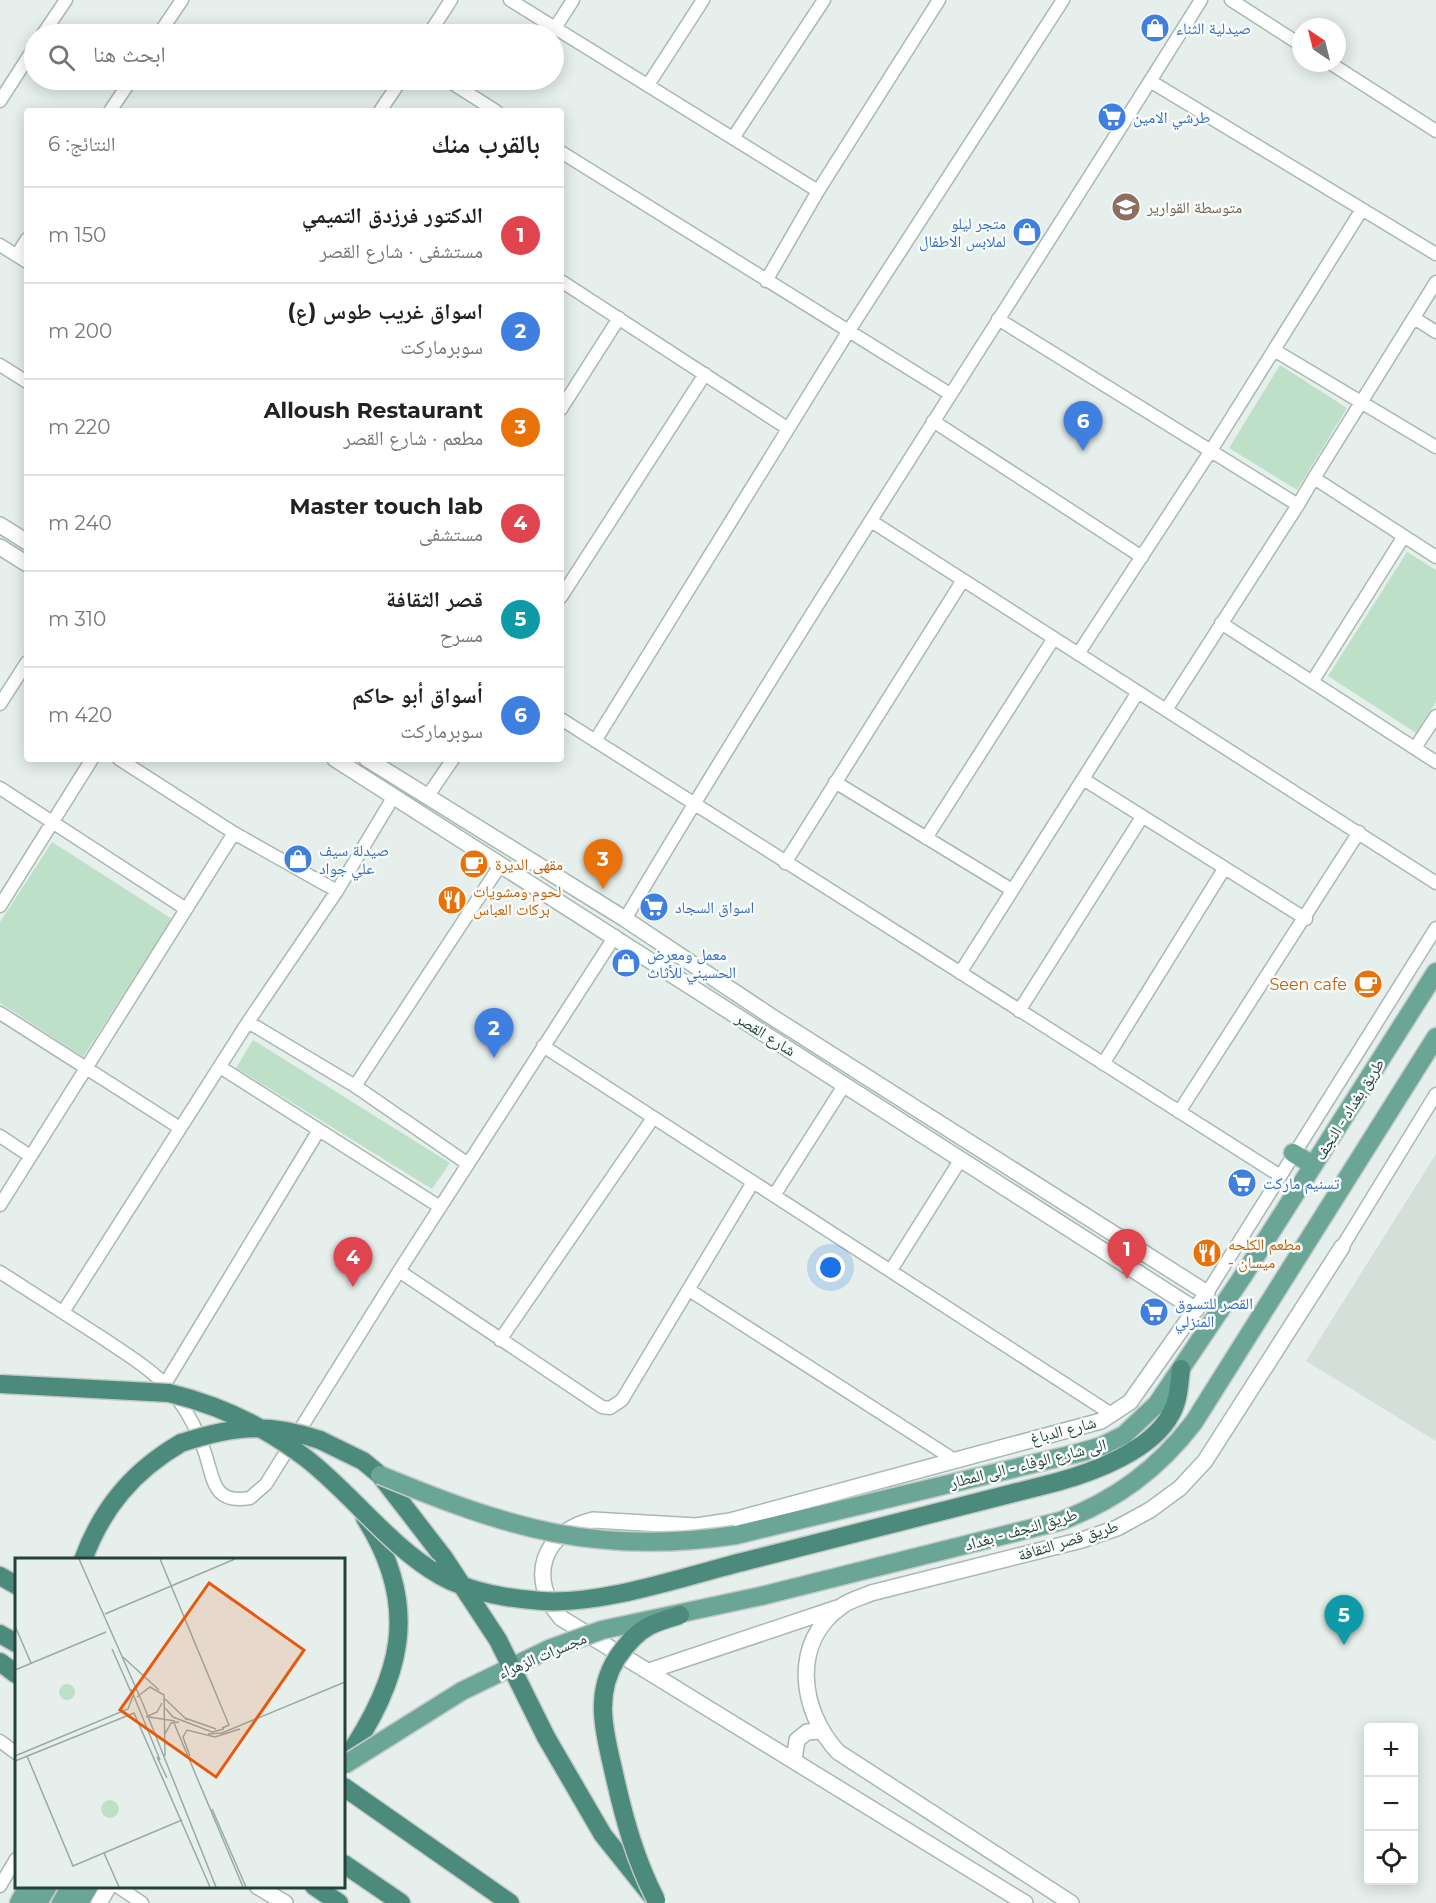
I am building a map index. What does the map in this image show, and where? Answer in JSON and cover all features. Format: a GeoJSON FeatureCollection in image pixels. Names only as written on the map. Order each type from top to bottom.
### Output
{"type":"FeatureCollection","features":[{"type":"Feature","properties":{"kind":"highway"},"geometry":{"type":"LineString","coordinates":[[0,1384],[146,1390],[191,1398],[233,1414],[267,1432],[306,1458],[410,1554],[442,1576],[509,1597],[543,1601],[578,1600],[742,1562],[1057,1482],[1097,1469],[1135,1449],[1167,1422],[1176,1403],[1181,1369]]}},
{"type":"Feature","properties":{"kind":"highway"},"geometry":{"type":"LineString","coordinates":[[84,1558],[100,1520],[127,1483],[161,1454],[181,1443],[209,1434],[246,1427],[279,1428],[341,1449],[381,1475],[471,1595],[498,1640],[582,1803],[626,1865],[657,1902]]}},
{"type":"Feature","properties":{"kind":"highway"},"geometry":{"type":"LineString","coordinates":[[345,1762],[380,1701],[394,1664],[400,1624],[397,1595],[390,1569],[378,1538],[354,1501]]}},
{"type":"Feature","properties":{"kind":"highway"},"geometry":{"type":"LineString","coordinates":[[0,1576],[15,1584]]}},
{"type":"Feature","properties":{"kind":"highway"},"geometry":{"type":"LineString","coordinates":[[657,1902],[639,1867],[626,1822],[602,1720],[602,1695],[612,1666],[634,1637],[649,1626],[680,1615]]}},
{"type":"Feature","properties":{"kind":"highway"},"geometry":{"type":"LineString","coordinates":[[0,1634],[15,1642]]}},
{"type":"Feature","properties":{"kind":"highway"},"geometry":{"type":"LineString","coordinates":[[0,1662],[15,1673]]}},
{"type":"Feature","properties":{"kind":"highway"},"geometry":{"type":"LineString","coordinates":[[345,1788],[510,1903]]}},
{"type":"Feature","properties":{"kind":"highway"},"geometry":{"type":"LineString","coordinates":[[345,1865],[401,1903]]}},
{"type":"Feature","properties":{"kind":"highway"},"geometry":{"type":"LineString","coordinates":[[316,1888],[339,1903]]}},
{"type":"Feature","properties":{"kind":"main road","name":"طريق بغداد - النجف"},"geometry":{"type":"LineString","coordinates":[[1243,1276],[1436,972]]}},
{"type":"Feature","properties":{"kind":"main road","name":"طريق النجف - بغداد"},"geometry":{"type":"LineString","coordinates":[[761,1596],[1060,1521],[1105,1502],[1145,1475],[1179,1441],[1194,1422],[1436,1036]]}},
{"type":"Feature","properties":{"kind":"main road"},"geometry":{"type":"LineString","coordinates":[[1293,1153],[1313,1165]]}},
{"type":"Feature","properties":{"kind":"main road","name":"الى شارع الوفاء - الى المطار"},"geometry":{"type":"LineString","coordinates":[[381,1475],[482,1515],[552,1534],[626,1543],[663,1543],[736,1534],[1102,1446],[1124,1435],[1147,1416],[1243,1276]]}},
{"type":"Feature","properties":{"kind":"main road","name":"مجسرات الزهراء"},"geometry":{"type":"LineString","coordinates":[[345,1763],[462,1691],[549,1649],[602,1630],[761,1596]]}},
{"type":"Feature","properties":{"kind":"main road"},"geometry":{"type":"LineString","coordinates":[[19,1903],[27,1888]]}},
{"type":"Feature","properties":{"kind":"main road"},"geometry":{"type":"LineString","coordinates":[[38,1903],[47,1888]]}},
{"type":"Feature","properties":{"kind":"main road"},"geometry":{"type":"LineString","coordinates":[[61,1903],[70,1888]]}},
{"type":"Feature","properties":{"kind":"main road"},"geometry":{"type":"LineString","coordinates":[[79,1903],[88,1888]]}},
{"type":"Feature","properties":{"kind":"street"},"geometry":{"type":"LineString","coordinates":[[50,24],[66,0]]}},
{"type":"Feature","properties":{"kind":"street"},"geometry":{"type":"LineString","coordinates":[[166,24],[182,0]]}},
{"type":"Feature","properties":{"kind":"street"},"geometry":{"type":"LineString","coordinates":[[510,0],[549,24]]}},
{"type":"Feature","properties":{"kind":"street"},"geometry":{"type":"LineString","coordinates":[[558,24],[573,0]]}},
{"type":"Feature","properties":{"kind":"street"},"geometry":{"type":"LineString","coordinates":[[648,85],[703,0]]}},
{"type":"Feature","properties":{"kind":"street"},"geometry":{"type":"LineString","coordinates":[[733,138],[824,0]]}},
{"type":"Feature","properties":{"kind":"street"},"geometry":{"type":"LineString","coordinates":[[766,281],[818,191],[939,0]]}},
{"type":"Feature","properties":{"kind":"street"},"geometry":{"type":"LineString","coordinates":[[625,919],[693,805],[870,521],[1201,0]]}},
{"type":"Feature","properties":{"kind":"street"},"geometry":{"type":"LineString","coordinates":[[1231,0],[1292,39]]}},
{"type":"Feature","properties":{"kind":"street"},"geometry":{"type":"LineString","coordinates":[[435,24],[447,2]]}},
{"type":"Feature","properties":{"kind":"street"},"geometry":{"type":"LineString","coordinates":[[595,741],[848,332],[1058,2]]}},
{"type":"Feature","properties":{"kind":"street"},"geometry":{"type":"LineString","coordinates":[[564,34],[818,191]]}},
{"type":"Feature","properties":{"kind":"street"},"geometry":{"type":"LineString","coordinates":[[0,101],[24,64]]}},
{"type":"Feature","properties":{"kind":"street"},"geometry":{"type":"LineString","coordinates":[[1343,72],[1436,131]]}},
{"type":"Feature","properties":{"kind":"street"},"geometry":{"type":"LineString","coordinates":[[1150,81],[1436,255]]}},
{"type":"Feature","properties":{"kind":"street"},"geometry":{"type":"LineString","coordinates":[[117,108],[126,90]]}},
{"type":"Feature","properties":{"kind":"street"},"geometry":{"type":"LineString","coordinates":[[382,108],[394,90]]}},
{"type":"Feature","properties":{"kind":"street"},"geometry":{"type":"LineString","coordinates":[[463,90],[491,108]]}},
{"type":"Feature","properties":{"kind":"street"},"geometry":{"type":"LineString","coordinates":[[564,154],[950,394]]}},
{"type":"Feature","properties":{"kind":"street"},"geometry":{"type":"LineString","coordinates":[[1078,654],[1210,452],[1361,211]]}},
{"type":"Feature","properties":{"kind":"street"},"geometry":{"type":"LineString","coordinates":[[0,245],[22,258]]}},
{"type":"Feature","properties":{"kind":"street"},"geometry":{"type":"LineString","coordinates":[[1166,710],[1298,505],[1436,282]]}},
{"type":"Feature","properties":{"kind":"street"},"geometry":{"type":"LineString","coordinates":[[564,283],[788,429]]}},
{"type":"Feature","properties":{"kind":"street"},"geometry":{"type":"LineString","coordinates":[[565,396],[619,318]]}},
{"type":"Feature","properties":{"kind":"street"},"geometry":{"type":"LineString","coordinates":[[1414,318],[1436,332]]}},
{"type":"Feature","properties":{"kind":"street"},"geometry":{"type":"LineString","coordinates":[[998,319],[1298,505]]}},
{"type":"Feature","properties":{"kind":"street"},"geometry":{"type":"LineString","coordinates":[[1274,350],[1436,447]]}},
{"type":"Feature","properties":{"kind":"street"},"geometry":{"type":"LineString","coordinates":[[0,365],[24,380]]}},
{"type":"Feature","properties":{"kind":"street"},"geometry":{"type":"LineString","coordinates":[[564,592],[705,374]]}},
{"type":"Feature","properties":{"kind":"street"},"geometry":{"type":"LineString","coordinates":[[933,421],[1142,557]]}},
{"type":"Feature","properties":{"kind":"street"},"geometry":{"type":"LineString","coordinates":[[1314,478],[1436,557]]}},
{"type":"Feature","properties":{"kind":"street"},"geometry":{"type":"LineString","coordinates":[[870,521],[1436,883]]}},
{"type":"Feature","properties":{"kind":"street"},"geometry":{"type":"LineString","coordinates":[[0,525],[24,540]]}},
{"type":"Feature","properties":{"kind":"street"},"geometry":{"type":"LineString","coordinates":[[1312,681],[1404,536]]}},
{"type":"Feature","properties":{"kind":"street"},"geometry":{"type":"LineString","coordinates":[[0,548],[24,562]]}},
{"type":"Feature","properties":{"kind":"street"},"geometry":{"type":"LineString","coordinates":[[785,863],[963,580]]}},
{"type":"Feature","properties":{"kind":"street"},"geometry":{"type":"LineString","coordinates":[[1221,623],[1436,762]]}},
{"type":"Feature","properties":{"kind":"street"},"geometry":{"type":"LineString","coordinates":[[926,838],[1054,638]]}},
{"type":"Feature","properties":{"kind":"street"},"geometry":{"type":"LineString","coordinates":[[0,704],[24,667]]}},
{"type":"Feature","properties":{"kind":"street"},"geometry":{"type":"LineString","coordinates":[[960,974],[1138,692]]}},
{"type":"Feature","properties":{"kind":"street"},"geometry":{"type":"LineString","coordinates":[[1415,748],[1436,716]]}},
{"type":"Feature","properties":{"kind":"street"},"geometry":{"type":"LineString","coordinates":[[564,721],[693,805],[1280,1175]]}},
{"type":"Feature","properties":{"kind":"street"},"geometry":{"type":"LineString","coordinates":[[0,906],[90,762]]}},
{"type":"Feature","properties":{"kind":"street"},"geometry":{"type":"LineString","coordinates":[[124,762],[234,833],[337,891]]}},
{"type":"Feature","properties":{"kind":"street","name":"شارع القصر"},"geometry":{"type":"LineString","coordinates":[[340,762],[615,936],[742,1020],[1196,1310]]}},
{"type":"Feature","properties":{"kind":"street","name":"شارع القصر"},"geometry":{"type":"LineString","coordinates":[[372,762],[625,919],[794,1032],[1207,1293]]}},
{"type":"Feature","properties":{"kind":"street"},"geometry":{"type":"LineString","coordinates":[[427,797],[451,762]]}},
{"type":"Feature","properties":{"kind":"street"},"geometry":{"type":"LineString","coordinates":[[1083,779],[1306,919]]}},
{"type":"Feature","properties":{"kind":"street"},"geometry":{"type":"LineString","coordinates":[[836,782],[1012,890]]}},
{"type":"Feature","properties":{"kind":"street"},"geometry":{"type":"LineString","coordinates":[[0,788],[186,909]]}},
{"type":"Feature","properties":{"kind":"street"},"geometry":{"type":"LineString","coordinates":[[63,1312],[248,1022],[337,891],[394,796]]}},
{"type":"Feature","properties":{"kind":"street"},"geometry":{"type":"LineString","coordinates":[[1019,1011],[1142,817]]}},
{"type":"Feature","properties":{"kind":"street"},"geometry":{"type":"LineString","coordinates":[[1179,1112],[1306,919],[1359,832]]}},
{"type":"Feature","properties":{"kind":"street"},"geometry":{"type":"LineString","coordinates":[[0,1205],[234,833]]}},
{"type":"Feature","properties":{"kind":"street"},"geometry":{"type":"LineString","coordinates":[[355,1086],[501,864]]}},
{"type":"Feature","properties":{"kind":"street"},"geometry":{"type":"LineString","coordinates":[[1103,1064],[1224,869]]}},
{"type":"Feature","properties":{"kind":"street"},"geometry":{"type":"LineString","coordinates":[[1207,1293],[1436,928]]}},
{"type":"Feature","properties":{"kind":"street"},"geometry":{"type":"LineString","coordinates":[[0,1272],[151,1371],[179,1400],[199,1435],[213,1484],[229,1498],[250,1498],[266,1484],[399,1271],[615,936]]}},
{"type":"Feature","properties":{"kind":"street"},"geometry":{"type":"LineString","coordinates":[[742,1020],[752,1014],[752,1004]]}},
{"type":"Feature","properties":{"kind":"street"},"geometry":{"type":"LineString","coordinates":[[0,1013],[180,1128]]}},
{"type":"Feature","properties":{"kind":"street"},"geometry":{"type":"LineString","coordinates":[[248,1022],[355,1086],[468,1164]]}},
{"type":"Feature","properties":{"kind":"street"},"geometry":{"type":"LineString","coordinates":[[784,1046],[785,1037],[794,1032]]}},
{"type":"Feature","properties":{"kind":"street"},"geometry":{"type":"LineString","coordinates":[[543,1046],[775,1194],[1113,1415]]}},
{"type":"Feature","properties":{"kind":"street"},"geometry":{"type":"LineString","coordinates":[[220,1067],[440,1207]]}},
{"type":"Feature","properties":{"kind":"street"},"geometry":{"type":"LineString","coordinates":[[775,1194],[844,1084]]}},
{"type":"Feature","properties":{"kind":"street"},"geometry":{"type":"LineString","coordinates":[[1342,1247],[1436,1094]]}},
{"type":"Feature","properties":{"kind":"street"},"geometry":{"type":"LineString","coordinates":[[501,1340],[654,1118]]}},
{"type":"Feature","properties":{"kind":"street"},"geometry":{"type":"LineString","coordinates":[[165,1384],[319,1130]]}},
{"type":"Feature","properties":{"kind":"street"},"geometry":{"type":"LineString","coordinates":[[0,1136],[30,1156]]}},
{"type":"Feature","properties":{"kind":"street"},"geometry":{"type":"LineString","coordinates":[[891,1270],[961,1159]]}},
{"type":"Feature","properties":{"kind":"street"},"geometry":{"type":"LineString","coordinates":[[399,1271],[602,1407],[610,1408],[622,1400],[753,1182]]}},
{"type":"Feature","properties":{"kind":"street","name":"طريق قصر الثقافة"},"geometry":{"type":"LineString","coordinates":[[649,1671],[842,1606],[871,1593],[1082,1540],[1117,1528],[1150,1510],[1180,1488],[1206,1461],[1342,1247]]}},
{"type":"Feature","properties":{"kind":"street"},"geometry":{"type":"LineString","coordinates":[[689,1290],[953,1459]]}},
{"type":"Feature","properties":{"kind":"street","name":"شارع الدباغ"},"geometry":{"type":"LineString","coordinates":[[649,1671],[573,1626],[552,1607],[545,1594],[543,1566],[548,1552],[566,1530],[593,1520],[696,1526],[730,1521],[1101,1420],[1113,1415],[1130,1402],[1207,1293]]}},
{"type":"Feature","properties":{"kind":"street","name":"طريق قصر الثقافة"},"geometry":{"type":"LineString","coordinates":[[842,1606],[818,1634],[807,1669],[809,1706],[821,1731],[838,1752],[853,1763],[1071,1903]]}},
{"type":"Feature","properties":{"kind":"street"},"geometry":{"type":"LineString","coordinates":[[649,1671],[1025,1903]]}},
{"type":"Feature","properties":{"kind":"street"},"geometry":{"type":"LineString","coordinates":[[794,1760],[796,1740],[807,1732],[821,1731]]}},
{"type":"Feature","properties":{"kind":"street"},"geometry":{"type":"LineString","coordinates":[[0,1741],[15,1752]]}},
{"type":"Feature","properties":{"kind":"street"},"geometry":{"type":"LineString","coordinates":[[0,1886],[15,1861]]}},
{"type":"Feature","properties":{"kind":"street"},"geometry":{"type":"LineString","coordinates":[[99,1903],[108,1888]]}},
{"type":"Feature","properties":{"kind":"street"},"geometry":{"type":"LineString","coordinates":[[119,1888],[142,1903]]}},
{"type":"Feature","properties":{"kind":"street"},"geometry":{"type":"LineString","coordinates":[[259,1888],[285,1903]]}},
{"type":"Feature","properties":{"kind":"shaded area"},"geometry":{"type":"Polygon","coordinates":[[[1436,1154],[1436,1441],[1306,1361],[1436,1154]]]}},
{"type":"Feature","properties":{"kind":"green space"},"geometry":{"type":"Polygon","coordinates":[[[1280,365],[1347,408],[1297,490],[1229,448],[1280,365]]]}},
{"type":"Feature","properties":{"kind":"green space"},"geometry":{"type":"Polygon","coordinates":[[[1407,552],[1436,570],[1436,702],[1416,733],[1328,676],[1407,552]]]}},
{"type":"Feature","properties":{"kind":"green space"},"geometry":{"type":"Polygon","coordinates":[[[52,842],[172,919],[83,1057],[0,1003],[0,922],[52,842]]]}},
{"type":"Feature","properties":{"kind":"green space"},"geometry":{"type":"Polygon","coordinates":[[[253,1040],[450,1163],[432,1189],[236,1068],[253,1040]]]}},
{"type":"Feature","properties":{"kind":"place","name":"صيدلية الثناء"},"geometry":{"type":"Point","coordinates":[1155,28]}},
{"type":"Feature","properties":{"kind":"place","name":"طرشي الامين"},"geometry":{"type":"Point","coordinates":[1112,117]}},
{"type":"Feature","properties":{"kind":"place","name":"متوسطة القوارير"},"geometry":{"type":"Point","coordinates":[1126,207]}},
{"type":"Feature","properties":{"kind":"place","name":"متجر ليلو لملابس الاطفال"},"geometry":{"type":"Point","coordinates":[1027,232]}},
{"type":"Feature","properties":{"kind":"place","name":"أسواق أبو حاكم"},"geometry":{"type":"Point","coordinates":[1083,451]}},
{"type":"Feature","properties":{"kind":"place","name":"صيدلة سيف علي جواد"},"geometry":{"type":"Point","coordinates":[298,859]}},
{"type":"Feature","properties":{"kind":"place","name":"مقهى الديرة"},"geometry":{"type":"Point","coordinates":[474,864]}},
{"type":"Feature","properties":{"kind":"place","name":"Alloush Restaurant"},"geometry":{"type":"Point","coordinates":[603,889]}},
{"type":"Feature","properties":{"kind":"place","name":"لحوم ومشويات بركات العباس"},"geometry":{"type":"Point","coordinates":[452,900]}},
{"type":"Feature","properties":{"kind":"place","name":"اسواق السجاد"},"geometry":{"type":"Point","coordinates":[654,907]}},
{"type":"Feature","properties":{"kind":"place","name":"معمل ومعرض الحسيني للأثاث"},"geometry":{"type":"Point","coordinates":[626,963]}},
{"type":"Feature","properties":{"kind":"place","name":"Seen cafe"},"geometry":{"type":"Point","coordinates":[1368,984]}},
{"type":"Feature","properties":{"kind":"place","name":"اسواق غريب طوس (ع)"},"geometry":{"type":"Point","coordinates":[494,1058]}},
{"type":"Feature","properties":{"kind":"place","name":"تسنيم ماركت"},"geometry":{"type":"Point","coordinates":[1242,1183]}},
{"type":"Feature","properties":{"kind":"place","name":"مطعم الكلحه - ميسان"},"geometry":{"type":"Point","coordinates":[1207,1253]}},
{"type":"Feature","properties":{"kind":"place","name":"الدكتور فرزدق التميمي"},"geometry":{"type":"Point","coordinates":[1127,1279]}},
{"type":"Feature","properties":{"kind":"place","name":"Master touch lab"},"geometry":{"type":"Point","coordinates":[353,1287]}},
{"type":"Feature","properties":{"kind":"place","name":"القصر للتسوق المنزلي"},"geometry":{"type":"Point","coordinates":[1154,1312]}},
{"type":"Feature","properties":{"kind":"place","name":"قصر الثقافة"},"geometry":{"type":"Point","coordinates":[1344,1645]}}]}
